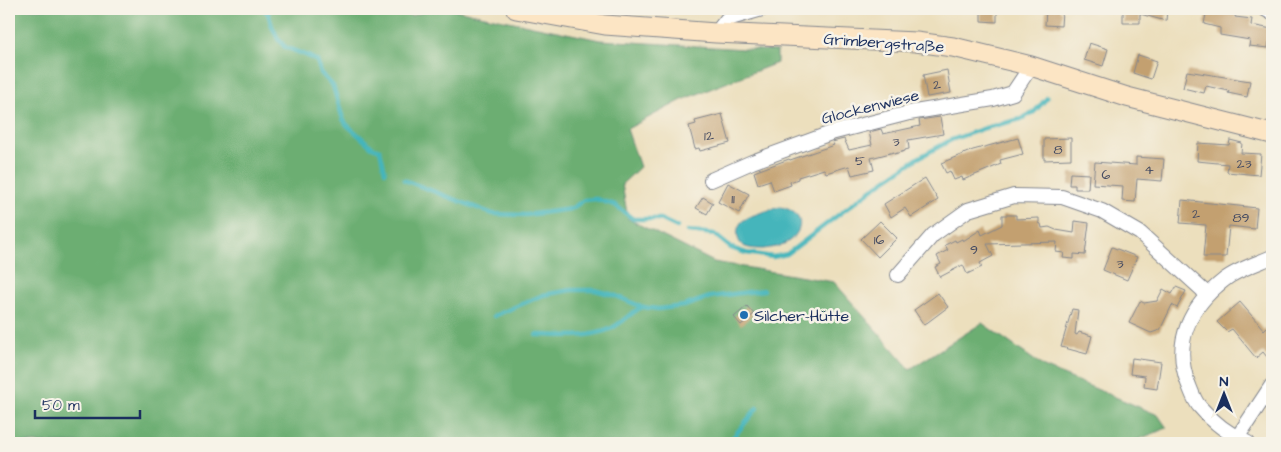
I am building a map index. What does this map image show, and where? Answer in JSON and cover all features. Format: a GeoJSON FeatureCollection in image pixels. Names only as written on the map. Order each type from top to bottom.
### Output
{"type":"FeatureCollection","features":[{"type":"Feature","properties":{"kind":"street","name":"Grimbergstraße"},"geometry":{"type":"LineString","coordinates":[[516,9],[605,25],[716,34],[916,42],[953,47],[1031,66],[1127,97],[1272,134]]}},
{"type":"Feature","properties":{"kind":"street"},"geometry":{"type":"LineString","coordinates":[[716,34],[727,19],[762,9]]}},
{"type":"Feature","properties":{"kind":"street"},"geometry":{"type":"LineString","coordinates":[[1265,9],[1272,12]]}},
{"type":"Feature","properties":{"kind":"street","name":"Glockenwiese"},"geometry":{"type":"LineString","coordinates":[[711,180],[752,162],[831,133],[909,113],[993,99],[1013,93],[1031,66]]}},
{"type":"Feature","properties":{"kind":"street"},"geometry":{"type":"LineString","coordinates":[[898,275],[933,235],[968,210],[1014,196],[1062,197],[1102,211],[1140,233],[1207,294]]}},
{"type":"Feature","properties":{"kind":"street"},"geometry":{"type":"LineString","coordinates":[[1272,257],[1226,278],[1207,294],[1189,322],[1184,336],[1183,369],[1198,406],[1216,422],[1242,440],[1272,385]]}},
{"type":"Feature","properties":{"kind":"green space"},"geometry":{"type":"Polygon","coordinates":[[[9,9],[391,9],[411,16],[433,9],[451,9],[600,40],[777,51],[777,63],[682,100],[627,129],[640,167],[622,184],[628,219],[714,262],[834,282],[910,369],[982,323],[1044,367],[1158,415],[1167,428],[1129,443],[9,443],[9,9]]]}},
{"type":"Feature","properties":{"kind":"water"},"geometry":{"type":"Polygon","coordinates":[[[780,207],[793,212],[797,216],[800,225],[795,236],[777,247],[766,249],[746,247],[741,244],[737,234],[738,228],[744,220],[780,207]]]}},
{"type":"Feature","properties":{"kind":"building"},"geometry":{"type":"Polygon","coordinates":[[[981,9],[997,9],[997,22],[981,21],[981,9]]]}},
{"type":"Feature","properties":{"kind":"building"},"geometry":{"type":"Polygon","coordinates":[[[1046,9],[1060,9],[1062,11],[1061,26],[1045,25],[1046,9]]]}},
{"type":"Feature","properties":{"kind":"building"},"geometry":{"type":"Polygon","coordinates":[[[1123,9],[1167,9],[1166,21],[1140,14],[1140,23],[1123,23],[1123,9]]]}},
{"type":"Feature","properties":{"kind":"building"},"geometry":{"type":"Polygon","coordinates":[[[1207,9],[1236,11],[1235,17],[1252,19],[1251,25],[1272,29],[1272,43],[1269,42],[1268,48],[1249,46],[1250,40],[1220,35],[1220,28],[1204,24],[1207,9]]]}},
{"type":"Feature","properties":{"kind":"building"},"geometry":{"type":"Polygon","coordinates":[[[1089,43],[1108,49],[1103,66],[1084,60],[1089,43]]]}},
{"type":"Feature","properties":{"kind":"building"},"geometry":{"type":"Polygon","coordinates":[[[1138,55],[1157,61],[1151,79],[1133,73],[1138,55]]]}},
{"type":"Feature","properties":{"kind":"building"},"geometry":{"type":"Polygon","coordinates":[[[947,70],[951,93],[927,97],[923,75],[947,70]]]}},
{"type":"Feature","properties":{"kind":"building"},"geometry":{"type":"Polygon","coordinates":[[[1187,71],[1250,81],[1247,97],[1206,86],[1204,93],[1183,88],[1187,71]]]}},
{"type":"Feature","properties":{"kind":"building"},"geometry":{"type":"Polygon","coordinates":[[[722,114],[730,143],[700,151],[699,148],[695,149],[689,126],[696,124],[695,121],[722,114]]]}},
{"type":"Feature","properties":{"kind":"building"},"geometry":{"type":"Polygon","coordinates":[[[940,117],[943,134],[908,140],[909,149],[905,151],[871,158],[874,170],[852,175],[849,166],[826,173],[824,169],[798,177],[798,179],[790,182],[791,185],[774,191],[770,180],[758,184],[754,172],[834,145],[832,142],[844,139],[849,150],[872,145],[869,132],[881,129],[883,134],[920,126],[919,120],[940,117]]]}},
{"type":"Feature","properties":{"kind":"building"},"geometry":{"type":"Polygon","coordinates":[[[1018,138],[1023,154],[1000,160],[1001,164],[963,180],[962,177],[954,180],[950,171],[946,173],[941,163],[973,150],[1018,138]]]}},
{"type":"Feature","properties":{"kind":"building"},"geometry":{"type":"Polygon","coordinates":[[[1071,138],[1071,159],[1044,160],[1044,139],[1071,138]]]}},
{"type":"Feature","properties":{"kind":"building"},"geometry":{"type":"Polygon","coordinates":[[[1230,140],[1242,143],[1241,153],[1261,154],[1259,175],[1227,172],[1228,164],[1197,161],[1198,143],[1229,145],[1230,140]]]}},
{"type":"Feature","properties":{"kind":"building"},"geometry":{"type":"Polygon","coordinates":[[[1136,157],[1164,159],[1162,181],[1137,179],[1135,202],[1122,201],[1123,186],[1093,184],[1095,162],[1136,165],[1136,157]]]}},
{"type":"Feature","properties":{"kind":"building"},"geometry":{"type":"Polygon","coordinates":[[[1070,173],[1089,174],[1088,189],[1075,189],[1075,185],[1069,185],[1070,173]]]}},
{"type":"Feature","properties":{"kind":"building"},"geometry":{"type":"Polygon","coordinates":[[[925,178],[938,200],[911,217],[905,208],[891,217],[884,204],[925,178]]]}},
{"type":"Feature","properties":{"kind":"building"},"geometry":{"type":"Polygon","coordinates":[[[728,183],[749,194],[739,213],[718,202],[728,183]]]}},
{"type":"Feature","properties":{"kind":"building"},"geometry":{"type":"Polygon","coordinates":[[[703,197],[713,203],[707,214],[696,208],[703,197]]]}},
{"type":"Feature","properties":{"kind":"building"},"geometry":{"type":"Polygon","coordinates":[[[1182,200],[1257,208],[1255,229],[1229,226],[1226,257],[1203,257],[1206,225],[1180,223],[1182,200]]]}},
{"type":"Feature","properties":{"kind":"building"},"geometry":{"type":"Polygon","coordinates":[[[1002,215],[1016,215],[1016,219],[1039,218],[1042,228],[1049,227],[1074,233],[1075,221],[1089,223],[1085,255],[1074,254],[1074,259],[1063,258],[1064,253],[1056,252],[1057,242],[987,244],[993,256],[980,263],[982,267],[967,274],[963,265],[940,277],[935,267],[941,264],[937,256],[948,250],[945,245],[955,240],[956,242],[962,239],[963,241],[980,230],[982,235],[1002,225],[1002,215]]]}},
{"type":"Feature","properties":{"kind":"building"},"geometry":{"type":"Polygon","coordinates":[[[880,221],[897,238],[878,257],[861,239],[880,221]]]}},
{"type":"Feature","properties":{"kind":"building"},"geometry":{"type":"Polygon","coordinates":[[[1112,247],[1137,257],[1127,280],[1103,270],[1112,247]]]}},
{"type":"Feature","properties":{"kind":"building"},"geometry":{"type":"Polygon","coordinates":[[[1176,287],[1186,291],[1177,308],[1172,305],[1160,330],[1151,333],[1129,323],[1140,301],[1144,303],[1157,301],[1163,289],[1172,294],[1176,287]]]}},
{"type":"Feature","properties":{"kind":"building"},"geometry":{"type":"Polygon","coordinates":[[[938,293],[948,307],[924,325],[914,310],[938,293]]]}},
{"type":"Feature","properties":{"kind":"building"},"geometry":{"type":"Polygon","coordinates":[[[1240,302],[1264,330],[1272,322],[1272,363],[1263,352],[1256,358],[1232,329],[1227,332],[1217,322],[1240,302]]]}},
{"type":"Feature","properties":{"kind":"building","name":"Silcher-Hütte"},"geometry":{"type":"Polygon","coordinates":[[[747,306],[754,314],[741,325],[734,317],[747,306]]]}},
{"type":"Feature","properties":{"kind":"building"},"geometry":{"type":"Polygon","coordinates":[[[1072,309],[1078,310],[1075,334],[1077,335],[1079,332],[1092,336],[1087,354],[1061,347],[1072,309]]]}},
{"type":"Feature","properties":{"kind":"building"},"geometry":{"type":"Polygon","coordinates":[[[1132,358],[1161,362],[1157,389],[1144,387],[1145,376],[1130,374],[1132,358]]]}},
{"type":"Feature","properties":{"kind":"waterway"},"geometry":{"type":"LineString","coordinates":[[263,9],[268,13],[278,39],[285,47],[317,61],[321,73],[333,86],[343,119],[347,125],[372,147],[380,150],[385,172]]}},
{"type":"Feature","properties":{"kind":"waterway"},"geometry":{"type":"LineString","coordinates":[[688,231],[714,234],[731,248],[746,253],[773,257],[787,254],[875,187],[918,158],[951,140],[985,128],[1021,119],[1034,112],[1047,98]]}},
{"type":"Feature","properties":{"kind":"waterway"},"geometry":{"type":"LineString","coordinates":[[404,180],[493,214],[526,215],[571,209],[584,200],[596,199],[615,205],[633,219],[660,219],[677,227]]}},
{"type":"Feature","properties":{"kind":"waterway"},"geometry":{"type":"LineString","coordinates":[[494,316],[543,295],[571,290],[595,290],[614,295],[642,307],[658,309],[684,306],[710,297],[764,290]]}},
{"type":"Feature","properties":{"kind":"waterway"},"geometry":{"type":"LineString","coordinates":[[536,335],[573,336],[601,332],[614,327],[642,307]]}},
{"type":"Feature","properties":{"kind":"waterway"},"geometry":{"type":"LineString","coordinates":[[731,443],[732,439],[757,408]]}},
{"type":"Feature","properties":{"kind":"place","name":"Silcher-Hütte"},"geometry":{"type":"Point","coordinates":[744,315]}}]}
